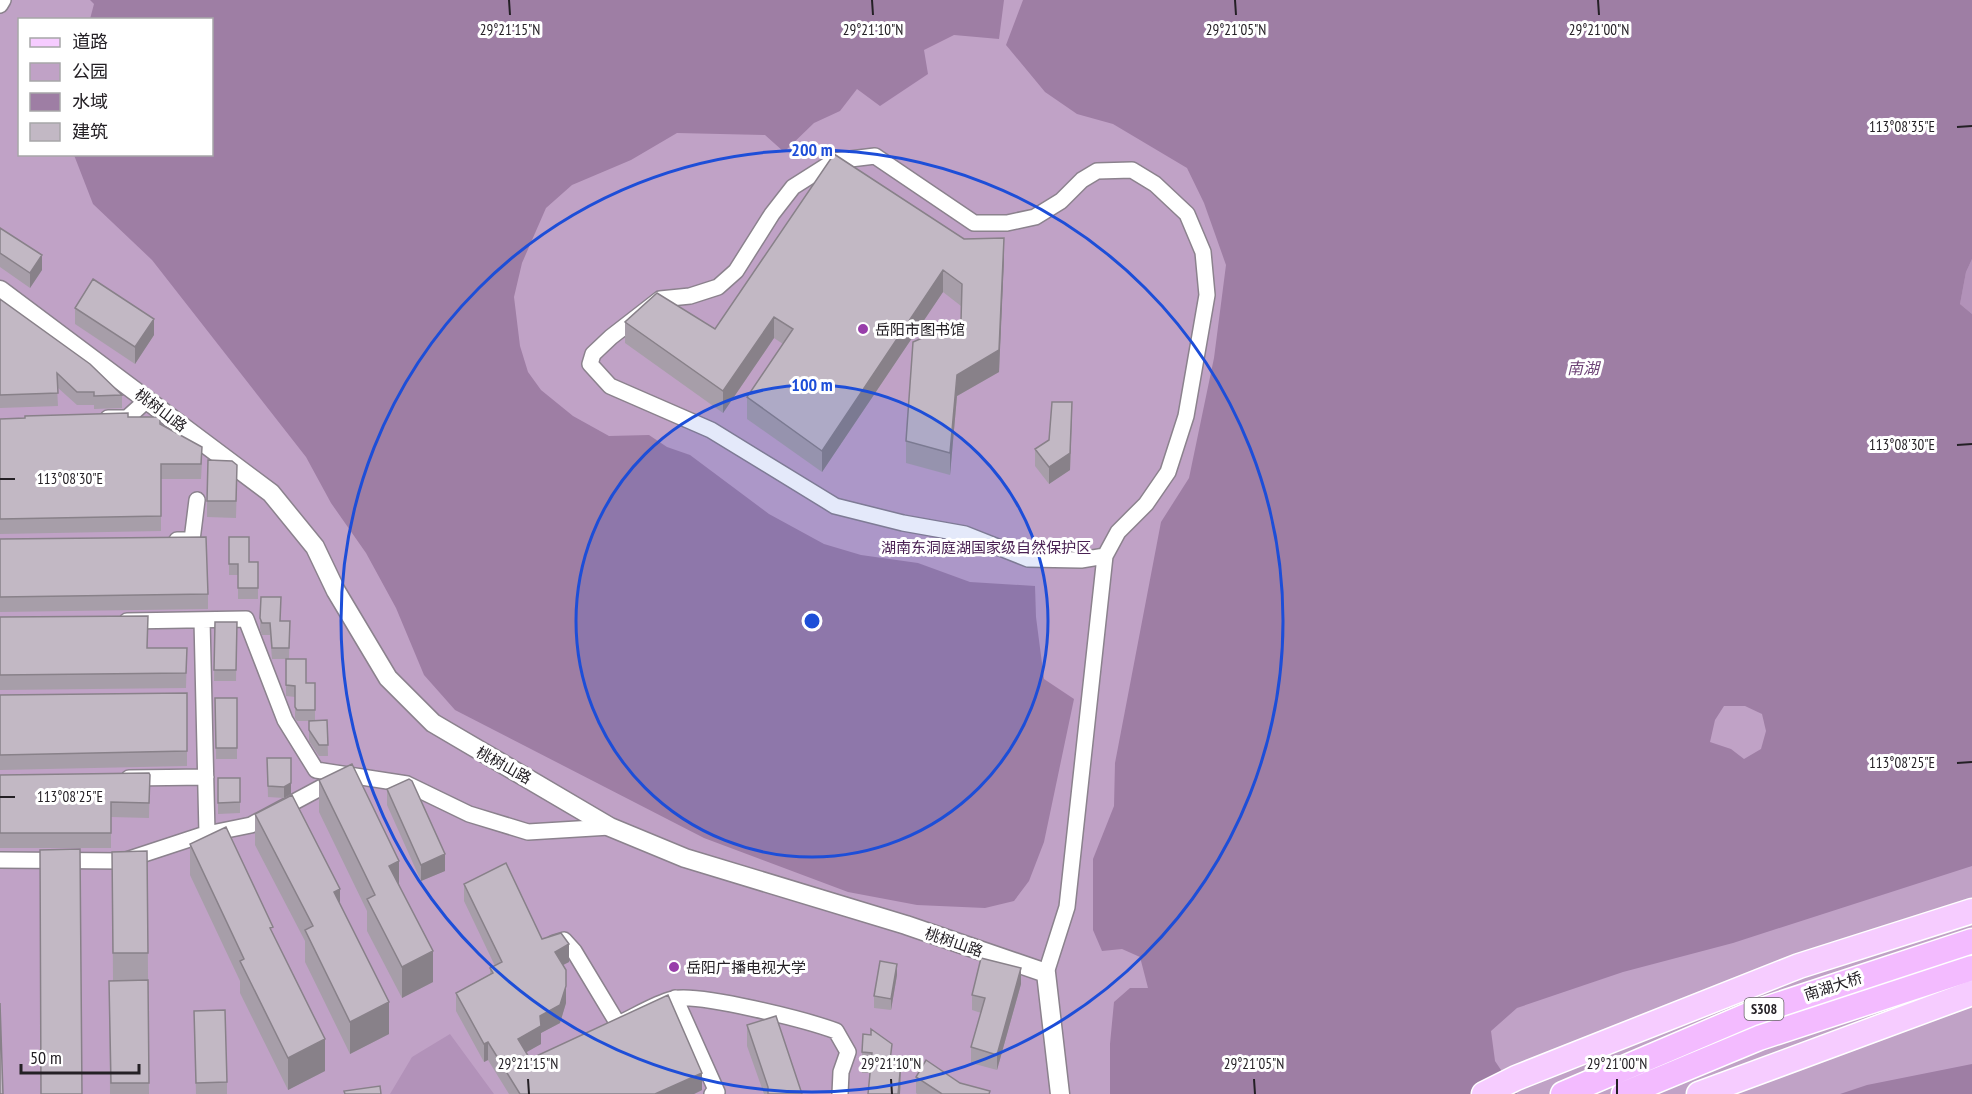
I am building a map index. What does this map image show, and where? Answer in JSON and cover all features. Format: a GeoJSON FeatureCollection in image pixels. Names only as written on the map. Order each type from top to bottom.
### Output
{"type":"FeatureCollection","features":[{"type":"Feature","properties":{"kind":"highway","name":"南湖大桥"},"geometry":{"type":"LineString","coordinates":[[1563,1094],[1753,1013],[1972,941]]}},
{"type":"Feature","properties":{"kind":"highway","name":"南湖大桥"},"geometry":{"type":"LineString","coordinates":[[1624,1094],[1760,1038],[1972,968]]}},
{"type":"Feature","properties":{"kind":"main road"},"geometry":{"type":"LineString","coordinates":[[1484,1094],[1516,1078],[1799,966],[1972,911]]}},
{"type":"Feature","properties":{"kind":"main road"},"geometry":{"type":"LineString","coordinates":[[1699,1094],[1972,993]]}},
{"type":"Feature","properties":{"kind":"street"},"geometry":{"type":"LineString","coordinates":[[0,6],[3,0]]}},
{"type":"Feature","properties":{"kind":"street"},"geometry":{"type":"LineString","coordinates":[[1060,1094],[1046,973],[1068,907],[1105,556],[1118,532],[1146,504],[1168,472],[1186,416],[1207,295],[1203,252],[1187,214],[1155,184],[1132,170],[1097,171],[1082,180],[1061,201],[1035,217],[1007,223],[974,222],[875,156],[834,161],[793,187],[772,214],[736,271],[718,287],[690,296],[660,299],[593,354],[590,364],[610,386],[711,430],[835,506],[903,523],[965,534],[1028,559],[1080,560],[1105,556]]}},
{"type":"Feature","properties":{"kind":"street","name":"桃树山路"},"geometry":{"type":"LineString","coordinates":[[0,290],[49,329],[271,493],[315,547],[336,591],[388,678],[433,723],[610,827],[685,858],[906,926],[1046,973]]}},
{"type":"Feature","properties":{"kind":"street"},"geometry":{"type":"LineString","coordinates":[[92,419],[127,417],[147,400]]}},
{"type":"Feature","properties":{"kind":"street"},"geometry":{"type":"LineString","coordinates":[[158,540],[192,540],[197,500]]}},
{"type":"Feature","properties":{"kind":"street"},"geometry":{"type":"LineString","coordinates":[[202,620],[198,698],[206,777],[207,834]]}},
{"type":"Feature","properties":{"kind":"street"},"geometry":{"type":"LineString","coordinates":[[107,621],[246,620],[285,720],[316,770],[407,784],[469,814],[528,832],[610,827]]}},
{"type":"Feature","properties":{"kind":"street"},"geometry":{"type":"LineString","coordinates":[[0,860],[123,861],[207,834],[251,825],[313,794],[345,774]]}},
{"type":"Feature","properties":{"kind":"street"},"geometry":{"type":"LineString","coordinates":[[114,778],[206,777]]}},
{"type":"Feature","properties":{"kind":"street"},"geometry":{"type":"LineString","coordinates":[[549,945],[564,940],[574,951],[612,1026],[675,998],[767,1012],[836,1031],[848,1052],[841,1072],[840,1094]]}},
{"type":"Feature","properties":{"kind":"street"},"geometry":{"type":"LineString","coordinates":[[675,998],[717,1092],[712,1094]]}},
{"type":"Feature","properties":{"kind":"green space","name":"湖南东洞庭湖国家级自然保护区"},"geometry":{"type":"Polygon","coordinates":[[[0,0],[1972,0],[1972,1094],[0,1094],[0,0]]]}},
{"type":"Feature","properties":{"kind":"shaded area"},"geometry":{"type":"Polygon","coordinates":[[[1972,259],[1972,314],[1960,304],[1966,272],[1972,259]]]}},
{"type":"Feature","properties":{"kind":"shaded area"},"geometry":{"type":"Polygon","coordinates":[[[450,1034],[494,1094],[390,1094],[412,1057],[450,1034]]]}},
{"type":"Feature","properties":{"kind":"water"},"geometry":{"type":"Polygon","coordinates":[[[90,0],[1004,0],[999,39],[954,35],[924,50],[928,74],[880,106],[857,89],[840,111],[814,123],[784,152],[765,135],[677,133],[631,160],[572,185],[546,208],[522,263],[514,297],[520,346],[528,372],[541,390],[573,416],[609,436],[649,435],[667,447],[690,455],[769,514],[824,544],[861,555],[918,563],[970,582],[1035,586],[1036,617],[1044,679],[1074,699],[1044,842],[1029,881],[1014,901],[985,908],[917,905],[848,892],[704,838],[455,710],[424,675],[396,608],[366,553],[331,503],[306,457],[152,260],[93,204],[74,156],[213,156],[213,18],[90,18],[94,4],[90,0]]]}},
{"type":"Feature","properties":{"kind":"water","name":"南湖"},"geometry":{"type":"Polygon","coordinates":[[[1023,0],[1972,0],[1972,259],[1966,272],[1960,304],[1972,314],[1972,866],[1733,943],[1623,972],[1517,1008],[1491,1031],[1495,1061],[1517,1094],[1110,1094],[1110,1044],[1114,1002],[1130,988],[1148,988],[1140,957],[1122,949],[1102,951],[1093,930],[1093,859],[1114,806],[1115,763],[1161,522],[1189,478],[1214,358],[1226,265],[1204,203],[1187,168],[1113,124],[1077,114],[1045,92],[1006,45],[1023,0]],[[1724,706],[1715,720],[1710,742],[1731,749],[1744,759],[1761,749],[1766,731],[1762,714],[1745,706],[1724,706]]]}},
{"type":"Feature","properties":{"kind":"water"},"geometry":{"type":"Polygon","coordinates":[[[1972,1064],[1972,1094],[1840,1094],[1867,1085],[1972,1064]]]}},
{"type":"Feature","properties":{"kind":"building","name":"岳阳市图书馆"},"geometry":{"type":"Polygon","coordinates":[[[834,154],[964,239],[1004,238],[999,350],[957,375],[950,453],[906,441],[913,342],[961,321],[962,284],[943,270],[822,451],[747,397],[793,329],[774,317],[723,391],[625,322],[657,293],[715,329],[834,154]]]}},
{"type":"Feature","properties":{"kind":"building"},"geometry":{"type":"Polygon","coordinates":[[[0,228],[42,255],[30,273],[0,253],[0,228]]]}},
{"type":"Feature","properties":{"kind":"building"},"geometry":{"type":"Polygon","coordinates":[[[93,279],[154,319],[135,347],[75,308],[93,279]]]}},
{"type":"Feature","properties":{"kind":"building"},"geometry":{"type":"Polygon","coordinates":[[[0,299],[90,364],[122,395],[94,396],[94,392],[77,392],[57,373],[58,393],[0,395],[0,299]]]}},
{"type":"Feature","properties":{"kind":"building"},"geometry":{"type":"Polygon","coordinates":[[[1052,402],[1072,402],[1070,453],[1049,467],[1035,449],[1049,440],[1052,402]]]}},
{"type":"Feature","properties":{"kind":"building"},"geometry":{"type":"Polygon","coordinates":[[[128,413],[128,417],[160,417],[160,424],[202,447],[201,464],[161,464],[161,516],[0,519],[0,419],[25,418],[25,416],[128,413]]]}},
{"type":"Feature","properties":{"kind":"building"},"geometry":{"type":"Polygon","coordinates":[[[208,460],[232,461],[237,465],[236,501],[207,501],[208,460]]]}},
{"type":"Feature","properties":{"kind":"building"},"geometry":{"type":"Polygon","coordinates":[[[206,537],[208,594],[0,597],[0,539],[206,537]]]}},
{"type":"Feature","properties":{"kind":"building"},"geometry":{"type":"Polygon","coordinates":[[[229,537],[249,537],[249,562],[258,562],[258,588],[238,588],[238,564],[229,564],[229,537]]]}},
{"type":"Feature","properties":{"kind":"building"},"geometry":{"type":"Polygon","coordinates":[[[261,597],[281,597],[280,621],[290,621],[289,648],[272,648],[270,623],[262,623],[260,618],[261,597]]]}},
{"type":"Feature","properties":{"kind":"building"},"geometry":{"type":"Polygon","coordinates":[[[148,616],[147,648],[187,648],[186,673],[0,675],[0,617],[148,616]]]}},
{"type":"Feature","properties":{"kind":"building"},"geometry":{"type":"Polygon","coordinates":[[[215,622],[237,622],[236,670],[214,670],[215,622]]]}},
{"type":"Feature","properties":{"kind":"building"},"geometry":{"type":"Polygon","coordinates":[[[286,659],[306,659],[306,683],[315,683],[315,710],[297,710],[295,707],[295,686],[286,685],[286,659]]]}},
{"type":"Feature","properties":{"kind":"building"},"geometry":{"type":"Polygon","coordinates":[[[187,693],[187,751],[0,755],[0,695],[187,693]]]}},
{"type":"Feature","properties":{"kind":"building"},"geometry":{"type":"Polygon","coordinates":[[[215,698],[237,698],[237,748],[216,748],[215,698]]]}},
{"type":"Feature","properties":{"kind":"building"},"geometry":{"type":"Polygon","coordinates":[[[327,720],[328,745],[319,745],[309,730],[309,721],[327,720]]]}},
{"type":"Feature","properties":{"kind":"building"},"geometry":{"type":"Polygon","coordinates":[[[267,758],[291,758],[291,783],[284,787],[268,786],[267,758]]]}},
{"type":"Feature","properties":{"kind":"building"},"geometry":{"type":"Polygon","coordinates":[[[352,764],[399,861],[389,866],[433,951],[402,967],[367,899],[375,895],[319,780],[352,764]]]}},
{"type":"Feature","properties":{"kind":"building"},"geometry":{"type":"Polygon","coordinates":[[[149,773],[149,803],[111,802],[111,833],[0,833],[0,775],[149,773]]]}},
{"type":"Feature","properties":{"kind":"building"},"geometry":{"type":"Polygon","coordinates":[[[218,778],[240,778],[240,802],[218,803],[218,778]]]}},
{"type":"Feature","properties":{"kind":"building"},"geometry":{"type":"Polygon","coordinates":[[[409,779],[412,781],[445,854],[421,865],[387,789],[409,779]]]}},
{"type":"Feature","properties":{"kind":"building"},"geometry":{"type":"Polygon","coordinates":[[[292,795],[340,889],[334,892],[389,1002],[350,1022],[305,930],[313,926],[255,814],[292,795]]]}},
{"type":"Feature","properties":{"kind":"building"},"geometry":{"type":"Polygon","coordinates":[[[226,827],[273,927],[270,928],[325,1039],[288,1058],[240,961],[244,959],[190,844],[226,827]]]}},
{"type":"Feature","properties":{"kind":"building"},"geometry":{"type":"Polygon","coordinates":[[[80,849],[82,1094],[41,1094],[40,850],[80,849]]]}},
{"type":"Feature","properties":{"kind":"building"},"geometry":{"type":"Polygon","coordinates":[[[147,851],[148,953],[113,953],[112,852],[147,851]]]}},
{"type":"Feature","properties":{"kind":"building"},"geometry":{"type":"Polygon","coordinates":[[[506,863],[542,939],[561,933],[569,944],[555,952],[566,970],[566,986],[560,1005],[540,1016],[541,1026],[518,1039],[530,1059],[668,995],[702,1073],[655,1094],[520,1094],[488,1042],[484,1044],[456,993],[493,973],[490,968],[502,962],[464,884],[506,863]]]}},
{"type":"Feature","properties":{"kind":"building"},"geometry":{"type":"Polygon","coordinates":[[[981,958],[1021,968],[997,1055],[971,1047],[985,998],[972,995],[981,958]]]}},
{"type":"Feature","properties":{"kind":"building"},"geometry":{"type":"Polygon","coordinates":[[[880,961],[897,964],[891,999],[874,996],[880,961]]]}},
{"type":"Feature","properties":{"kind":"building"},"geometry":{"type":"Polygon","coordinates":[[[148,980],[149,1083],[111,1083],[109,981],[148,980]]]}},
{"type":"Feature","properties":{"kind":"building"},"geometry":{"type":"Polygon","coordinates":[[[0,1003],[3,1094],[0,1094],[0,1003]]]}},
{"type":"Feature","properties":{"kind":"building"},"geometry":{"type":"Polygon","coordinates":[[[225,1010],[227,1082],[196,1083],[194,1011],[225,1010]]]}},
{"type":"Feature","properties":{"kind":"building"},"geometry":{"type":"Polygon","coordinates":[[[776,1016],[802,1094],[768,1094],[768,1087],[747,1025],[776,1016]]]}},
{"type":"Feature","properties":{"kind":"building"},"geometry":{"type":"Polygon","coordinates":[[[871,1029],[892,1044],[890,1061],[901,1062],[898,1094],[868,1094],[872,1053],[862,1052],[863,1034],[871,1035],[871,1029]]]}},
{"type":"Feature","properties":{"kind":"building"},"geometry":{"type":"Polygon","coordinates":[[[926,1060],[960,1083],[990,1091],[989,1094],[942,1094],[916,1077],[926,1060]]]}},
{"type":"Feature","properties":{"kind":"building"},"geometry":{"type":"Polygon","coordinates":[[[380,1086],[381,1094],[345,1094],[344,1091],[380,1086]]]}},
{"type":"Feature","properties":{"kind":"place","name":"岳阳市图书馆"},"geometry":{"type":"Point","coordinates":[863,329]}},
{"type":"Feature","properties":{"kind":"place","name":"岳阳广播电视大学"},"geometry":{"type":"Point","coordinates":[674,967]}}]}
